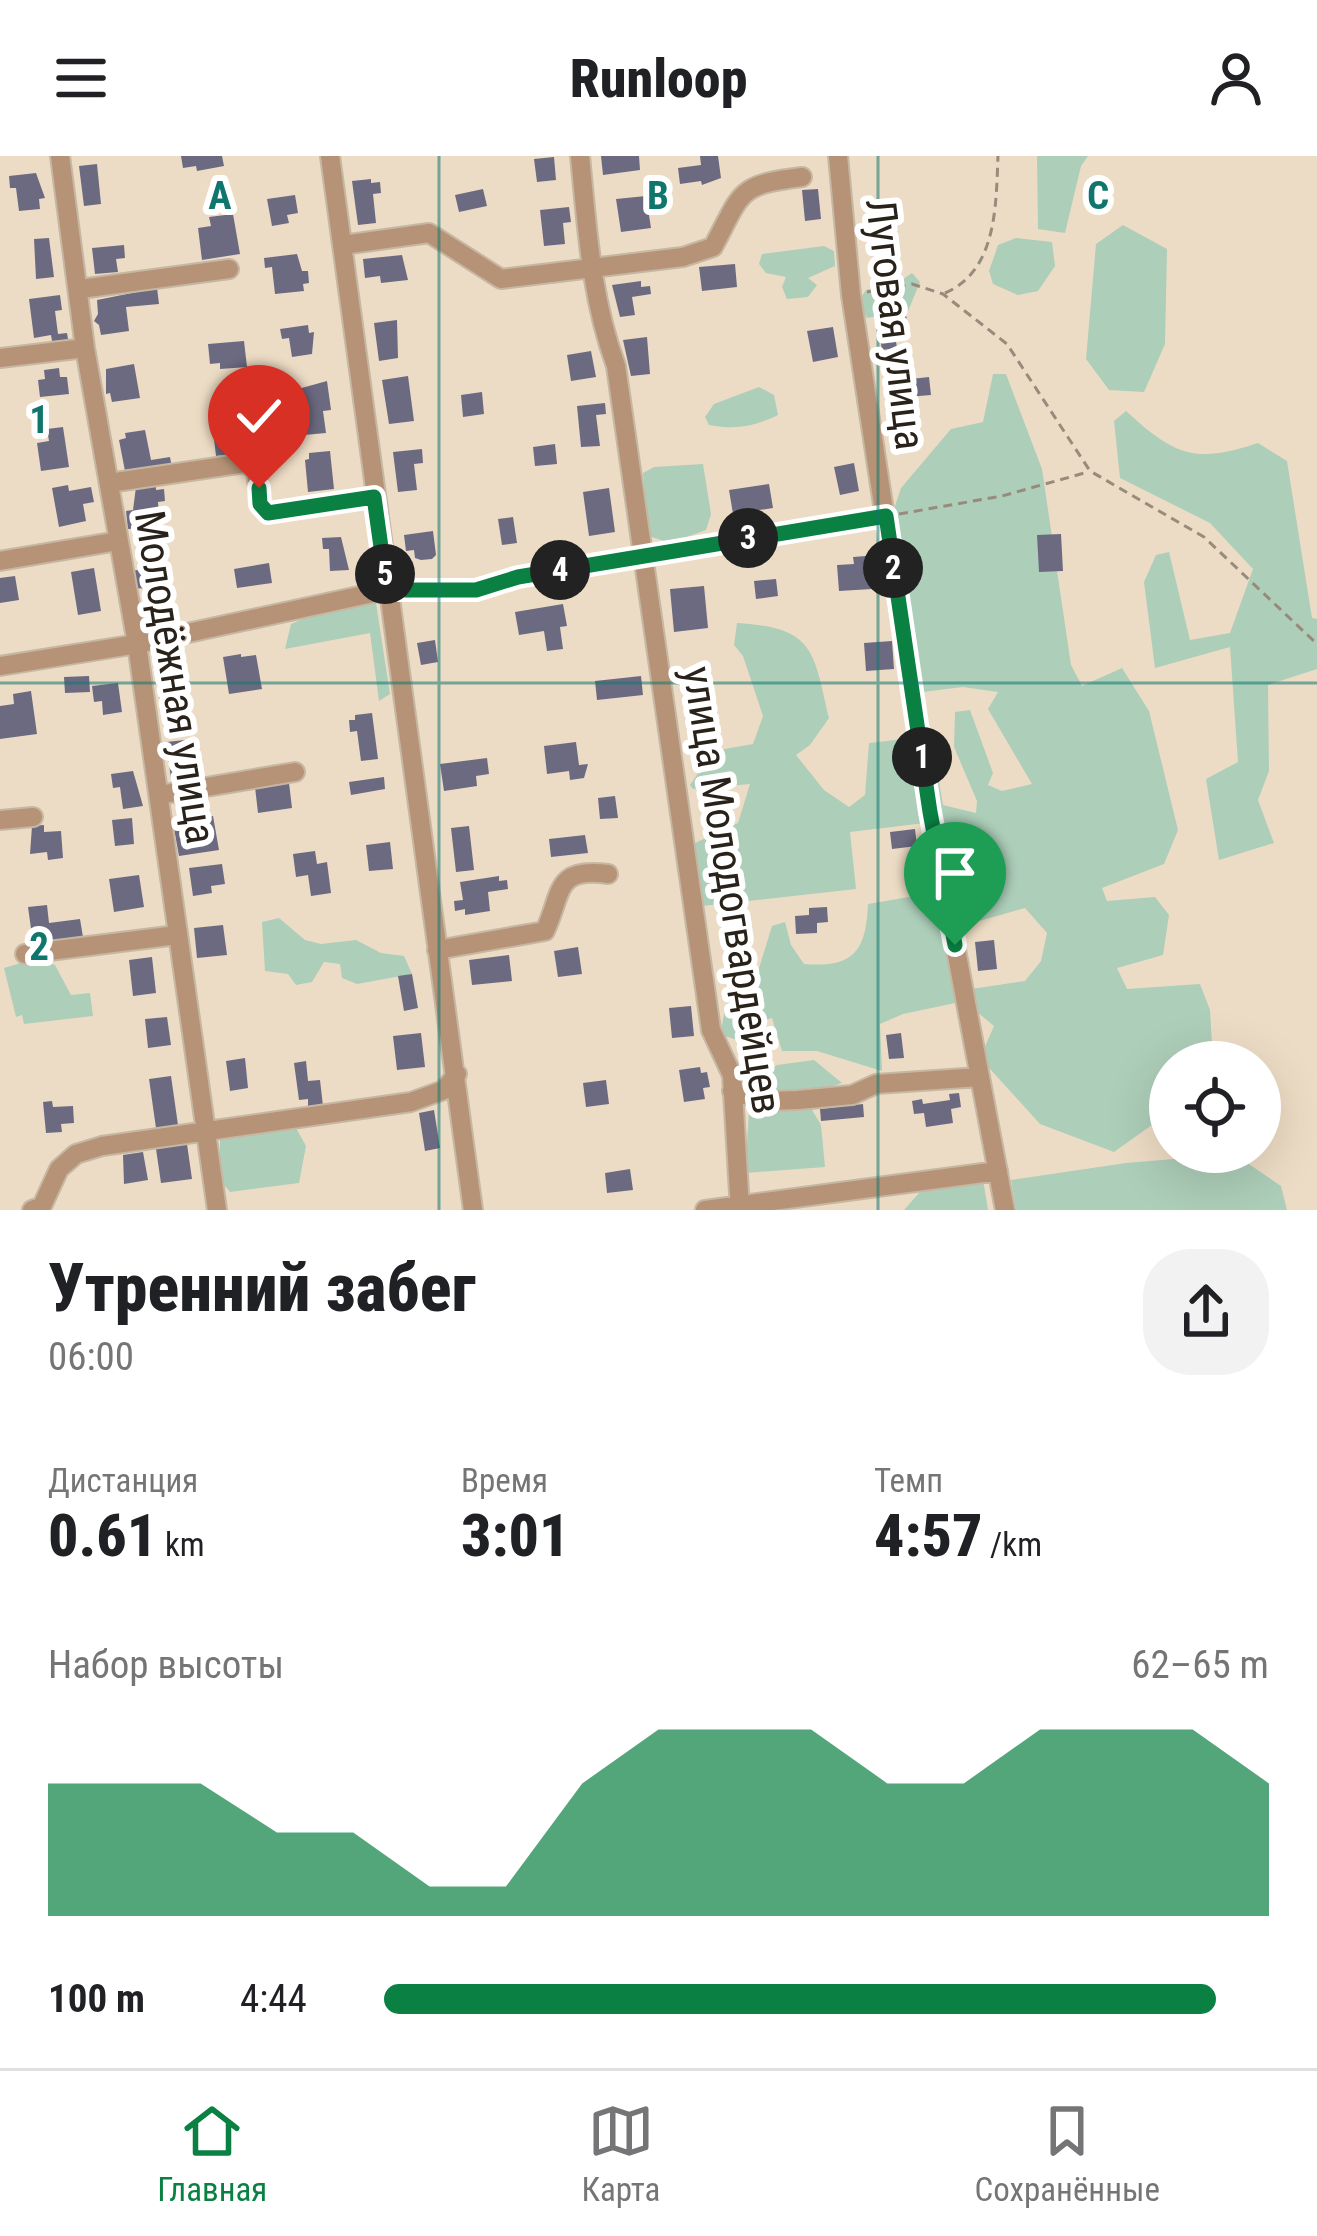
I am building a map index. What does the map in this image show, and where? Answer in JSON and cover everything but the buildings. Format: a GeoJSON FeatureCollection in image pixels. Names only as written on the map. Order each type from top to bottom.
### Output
{"type":"FeatureCollection","features":[{"type":"Feature","properties":{"kind":"street","name":"Молодёжная улица"},"geometry":{"type":"LineString","coordinates":[[60,156],[85,348],[137,644],[218,1210]]}},
{"type":"Feature","properties":{"kind":"street"},"geometry":{"type":"LineString","coordinates":[[330,156],[472,1210]]}},
{"type":"Feature","properties":{"kind":"street","name":"улица Молодогвардейцев"},"geometry":{"type":"LineString","coordinates":[[580,156],[592,270],[601,326],[616,366],[711,1030],[732,1075],[740,1208]]}},
{"type":"Feature","properties":{"kind":"street","name":"Луговая улица"},"geometry":{"type":"LineString","coordinates":[[838,156],[851,295],[930,812],[1005,1210]]}},
{"type":"Feature","properties":{"kind":"street"},"geometry":{"type":"LineString","coordinates":[[343,245],[429,233],[501,280],[683,257],[713,247],[755,182],[802,177]]}},
{"type":"Feature","properties":{"kind":"street"},"geometry":{"type":"LineString","coordinates":[[80,289],[229,269]]}},
{"type":"Feature","properties":{"kind":"street"},"geometry":{"type":"LineString","coordinates":[[0,358],[85,348]]}},
{"type":"Feature","properties":{"kind":"street"},"geometry":{"type":"LineString","coordinates":[[110,483],[245,464],[256,470],[260,504],[268,513],[374,497]]}},
{"type":"Feature","properties":{"kind":"street"},"geometry":{"type":"LineString","coordinates":[[0,666],[137,644],[387,590],[476,590],[518,577],[886,516]]}},
{"type":"Feature","properties":{"kind":"street"},"geometry":{"type":"LineString","coordinates":[[0,561],[118,541]]}},
{"type":"Feature","properties":{"kind":"street"},"geometry":{"type":"LineString","coordinates":[[159,795],[295,772]]}},
{"type":"Feature","properties":{"kind":"street"},"geometry":{"type":"LineString","coordinates":[[0,820],[33,817]]}},
{"type":"Feature","properties":{"kind":"street"},"geometry":{"type":"LineString","coordinates":[[437,950],[545,931],[560,885],[586,871],[608,874]]}},
{"type":"Feature","properties":{"kind":"street"},"geometry":{"type":"LineString","coordinates":[[25,954],[177,935]]}},
{"type":"Feature","properties":{"kind":"street"},"geometry":{"type":"LineString","coordinates":[[32,1210],[42,1206],[59,1169],[76,1154],[411,1102],[444,1090],[457,1074]]}},
{"type":"Feature","properties":{"kind":"street"},"geometry":{"type":"LineString","coordinates":[[732,1091],[768,1101],[852,1095],[876,1084],[980,1077]]}},
{"type":"Feature","properties":{"kind":"street"},"geometry":{"type":"LineString","coordinates":[[705,1210],[998,1171]]}},
{"type":"Feature","properties":{"kind":"path"},"geometry":{"type":"LineString","coordinates":[[943,294],[963,285],[989,244],[998,156]]}},
{"type":"Feature","properties":{"kind":"path"},"geometry":{"type":"LineString","coordinates":[[851,295],[912,284],[943,294],[1007,344],[1090,471],[1204,537],[1317,644]]}},
{"type":"Feature","properties":{"kind":"path"},"geometry":{"type":"LineString","coordinates":[[886,516],[1002,496],[1090,471]]}},
{"type":"Feature","properties":{"kind":"green space"},"geometry":{"type":"Polygon","coordinates":[[[1037,156],[1088,156],[1081,166],[1065,233],[1038,229],[1037,156]]]}},
{"type":"Feature","properties":{"kind":"green space"},"geometry":{"type":"Polygon","coordinates":[[[1123,225],[1167,249],[1165,344],[1144,392],[1109,390],[1086,359],[1096,244],[1123,225]]]}},
{"type":"Feature","properties":{"kind":"green space"},"geometry":{"type":"Polygon","coordinates":[[[1016,238],[1052,242],[1055,266],[1038,291],[1018,295],[993,284],[989,271],[998,245],[1016,238]]]}},
{"type":"Feature","properties":{"kind":"green space"},"geometry":{"type":"Polygon","coordinates":[[[824,246],[834,251],[835,266],[808,278],[817,285],[808,297],[787,299],[782,287],[786,277],[766,273],[759,264],[762,254],[824,246]]]}},
{"type":"Feature","properties":{"kind":"green space"},"geometry":{"type":"Polygon","coordinates":[[[912,273],[920,282],[908,311],[867,318],[858,302],[866,290],[899,282],[912,273]]]}},
{"type":"Feature","properties":{"kind":"green space"},"geometry":{"type":"Polygon","coordinates":[[[993,374],[1006,374],[1042,469],[1071,665],[1082,686],[1122,668],[1149,711],[1178,830],[1164,864],[1102,888],[1107,901],[1155,897],[1169,915],[1163,955],[1117,968],[1127,989],[1200,984],[1210,1010],[1212,1041],[1149,1041],[1149,1127],[1114,1152],[1040,1124],[980,1058],[994,1026],[976,1011],[971,989],[1025,981],[1041,961],[1047,933],[1025,908],[958,927],[924,758],[936,765],[943,805],[976,813],[977,801],[954,747],[955,712],[970,710],[993,773],[988,785],[1002,791],[1032,784],[988,709],[998,692],[963,687],[914,693],[891,518],[901,488],[951,429],[983,422],[993,374]]]}},
{"type":"Feature","properties":{"kind":"green space"},"geometry":{"type":"Polygon","coordinates":[[[759,387],[774,395],[778,415],[744,426],[709,425],[705,417],[714,404],[759,387]]]}},
{"type":"Feature","properties":{"kind":"green space"},"geometry":{"type":"Polygon","coordinates":[[[1126,411],[1158,438],[1187,452],[1218,453],[1258,443],[1287,461],[1312,618],[1317,619],[1317,669],[1268,685],[1269,771],[1258,800],[1274,843],[1219,860],[1206,779],[1238,762],[1230,647],[1155,668],[1144,582],[1156,555],[1169,552],[1190,640],[1230,633],[1253,569],[1210,523],[1120,478],[1114,421],[1126,411]]]}},
{"type":"Feature","properties":{"kind":"green space"},"geometry":{"type":"Polygon","coordinates":[[[703,464],[711,514],[706,530],[670,543],[649,536],[643,473],[654,467],[703,464]]]}},
{"type":"Feature","properties":{"kind":"green space"},"geometry":{"type":"Polygon","coordinates":[[[376,603],[390,694],[379,701],[370,633],[285,649],[291,624],[376,603]]]}},
{"type":"Feature","properties":{"kind":"green space"},"geometry":{"type":"Polygon","coordinates":[[[737,623],[782,630],[806,646],[829,718],[810,745],[796,755],[824,790],[849,807],[865,795],[869,743],[913,738],[925,823],[850,832],[856,889],[702,906],[695,843],[738,823],[750,784],[693,789],[690,785],[713,751],[753,744],[763,716],[743,656],[734,645],[737,623]]]}},
{"type":"Feature","properties":{"kind":"green space"},"geometry":{"type":"Polygon","coordinates":[[[938,892],[954,956],[952,981],[960,1002],[880,1024],[882,1071],[817,1051],[782,1051],[772,1018],[752,1024],[742,1041],[720,1035],[726,1004],[756,978],[772,926],[785,922],[791,945],[804,964],[834,963],[854,954],[860,945],[868,904],[938,892]]]}},
{"type":"Feature","properties":{"kind":"green space"},"geometry":{"type":"Polygon","coordinates":[[[279,918],[305,940],[321,944],[356,940],[381,953],[404,956],[412,974],[357,984],[342,978],[340,964],[324,962],[312,982],[296,985],[288,974],[265,971],[262,922],[279,918]]]}},
{"type":"Feature","properties":{"kind":"green space"},"geometry":{"type":"Polygon","coordinates":[[[38,958],[55,965],[71,995],[90,993],[93,1016],[24,1024],[22,1015],[16,1017],[4,968],[38,958]]]}},
{"type":"Feature","properties":{"kind":"green space"},"geometry":{"type":"Polygon","coordinates":[[[814,1060],[842,1083],[817,1091],[811,1108],[821,1125],[825,1167],[745,1173],[751,1082],[777,1065],[814,1060]]]}},
{"type":"Feature","properties":{"kind":"green space"},"geometry":{"type":"Polygon","coordinates":[[[295,1126],[306,1146],[299,1183],[230,1192],[220,1180],[220,1139],[236,1131],[295,1126]]]}},
{"type":"Feature","properties":{"kind":"green space"},"geometry":{"type":"Polygon","coordinates":[[[1149,1161],[1149,1173],[1262,1173],[1281,1186],[1287,1210],[1016,1210],[1011,1180],[1149,1161]]]}},
{"type":"Feature","properties":{"kind":"green space"},"geometry":{"type":"Polygon","coordinates":[[[983,1179],[988,1210],[904,1210],[926,1185],[983,1179]]]}},
{"type":"Feature","properties":{"kind":"route"},"geometry":{"type":"LineString","coordinates":[[259,488],[260,504],[268,513],[374,497],[387,590],[476,590],[518,577],[886,516],[955,945]]}}]}
